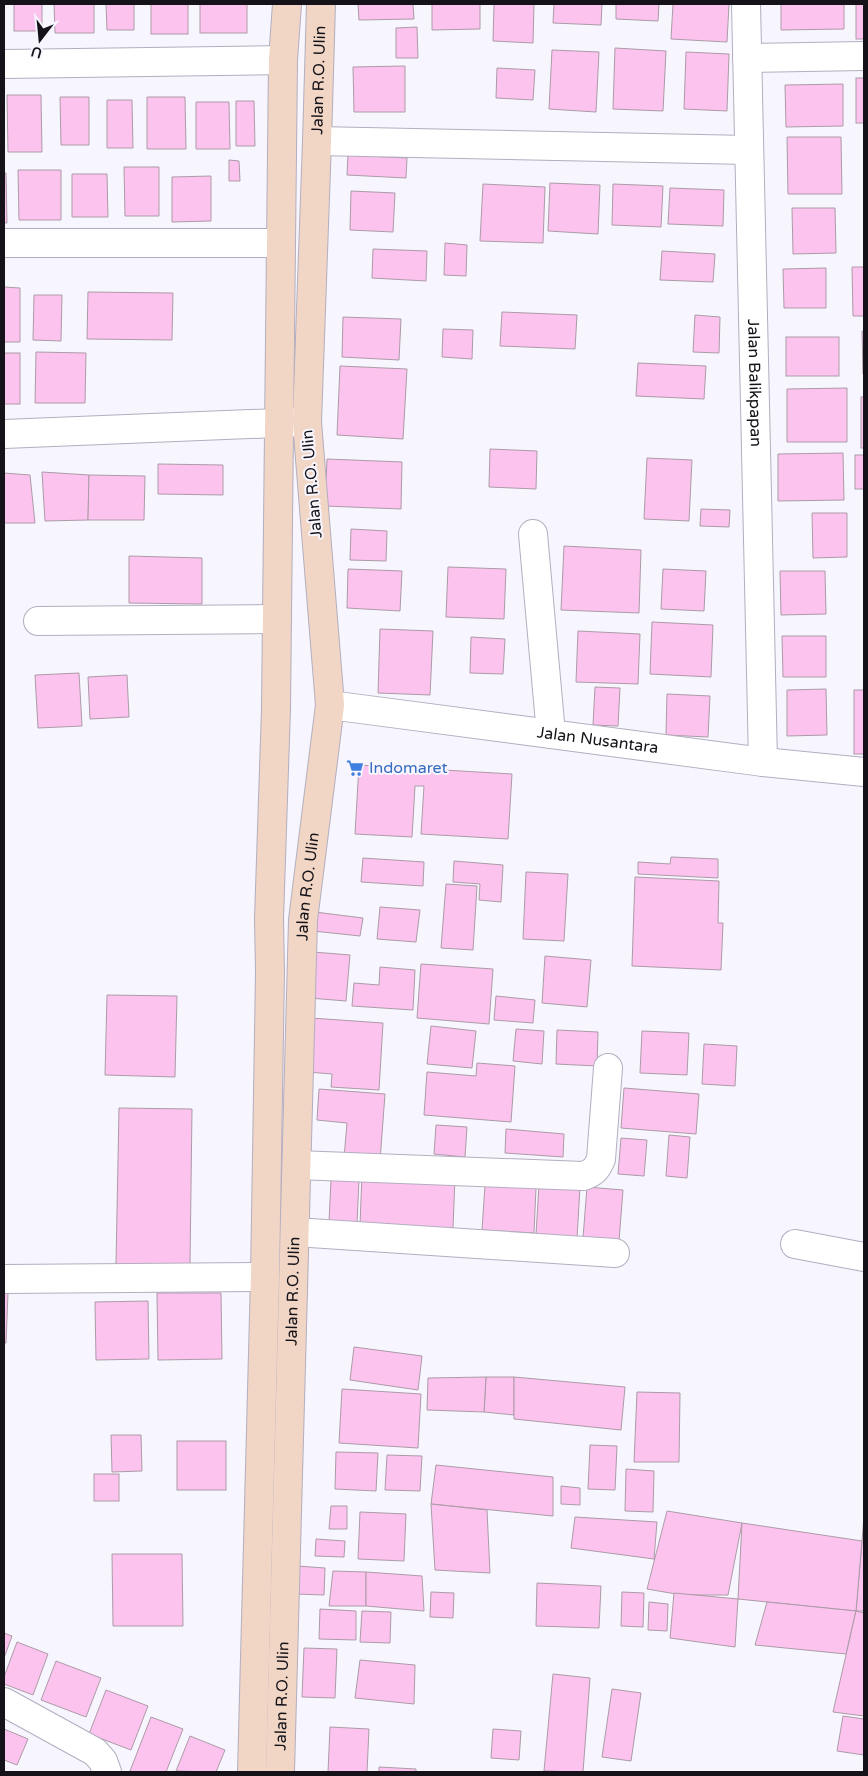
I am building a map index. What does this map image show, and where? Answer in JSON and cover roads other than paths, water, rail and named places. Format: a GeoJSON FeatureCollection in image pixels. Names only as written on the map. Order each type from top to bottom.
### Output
{"type":"FeatureCollection","features":[{"type":"Feature","properties":{"kind":"main road","name":"Jalan R.O. Ulin"},"geometry":{"type":"LineString","coordinates":[[252,1772],[265,1276],[270,972],[269,919],[276,709],[283,60],[287,4]]}},
{"type":"Feature","properties":{"kind":"main road","name":"Jalan R.O. Ulin"},"geometry":{"type":"LineString","coordinates":[[280,1772],[304,920],[330,705],[307,422],[318,141],[321,4]]}},
{"type":"Feature","properties":{"kind":"main road"},"geometry":{"type":"LineString","coordinates":[[269,919],[304,920]]}},
{"type":"Feature","properties":{"kind":"main road"},"geometry":{"type":"LineString","coordinates":[[270,972],[302,976]]}},
{"type":"Feature","properties":{"kind":"street","name":"Jalan Balikpapan"},"geometry":{"type":"LineString","coordinates":[[746,4],[763,762]]}},
{"type":"Feature","properties":{"kind":"street"},"geometry":{"type":"LineString","coordinates":[[747,58],[864,56]]}},
{"type":"Feature","properties":{"kind":"street"},"geometry":{"type":"LineString","coordinates":[[4,64],[283,60]]}},
{"type":"Feature","properties":{"kind":"street"},"geometry":{"type":"LineString","coordinates":[[318,141],[748,150]]}},
{"type":"Feature","properties":{"kind":"street"},"geometry":{"type":"LineString","coordinates":[[4,243],[281,243]]}},
{"type":"Feature","properties":{"kind":"street"},"geometry":{"type":"LineString","coordinates":[[4,434],[307,422]]}},
{"type":"Feature","properties":{"kind":"street"},"geometry":{"type":"LineString","coordinates":[[533,534],[551,734]]}},
{"type":"Feature","properties":{"kind":"street"},"geometry":{"type":"LineString","coordinates":[[38,621],[277,619]]}},
{"type":"Feature","properties":{"kind":"street","name":"Jalan Nusantara"},"geometry":{"type":"LineString","coordinates":[[330,705],[763,762],[864,772]]}},
{"type":"Feature","properties":{"kind":"street"},"geometry":{"type":"LineString","coordinates":[[297,1165],[582,1176],[592,1174],[598,1167],[601,1159],[608,1068]]}},
{"type":"Feature","properties":{"kind":"street"},"geometry":{"type":"LineString","coordinates":[[295,1232],[615,1253]]}},
{"type":"Feature","properties":{"kind":"street"},"geometry":{"type":"LineString","coordinates":[[795,1244],[864,1257]]}},
{"type":"Feature","properties":{"kind":"street"},"geometry":{"type":"LineString","coordinates":[[4,1279],[265,1276]]}},
{"type":"Feature","properties":{"kind":"street"},"geometry":{"type":"LineString","coordinates":[[4,1702],[96,1752],[103,1761],[107,1772]]}},
{"type":"Feature","properties":{"kind":"place","name":"Indomaret"},"geometry":{"type":"Point","coordinates":[355,768]}}]}
